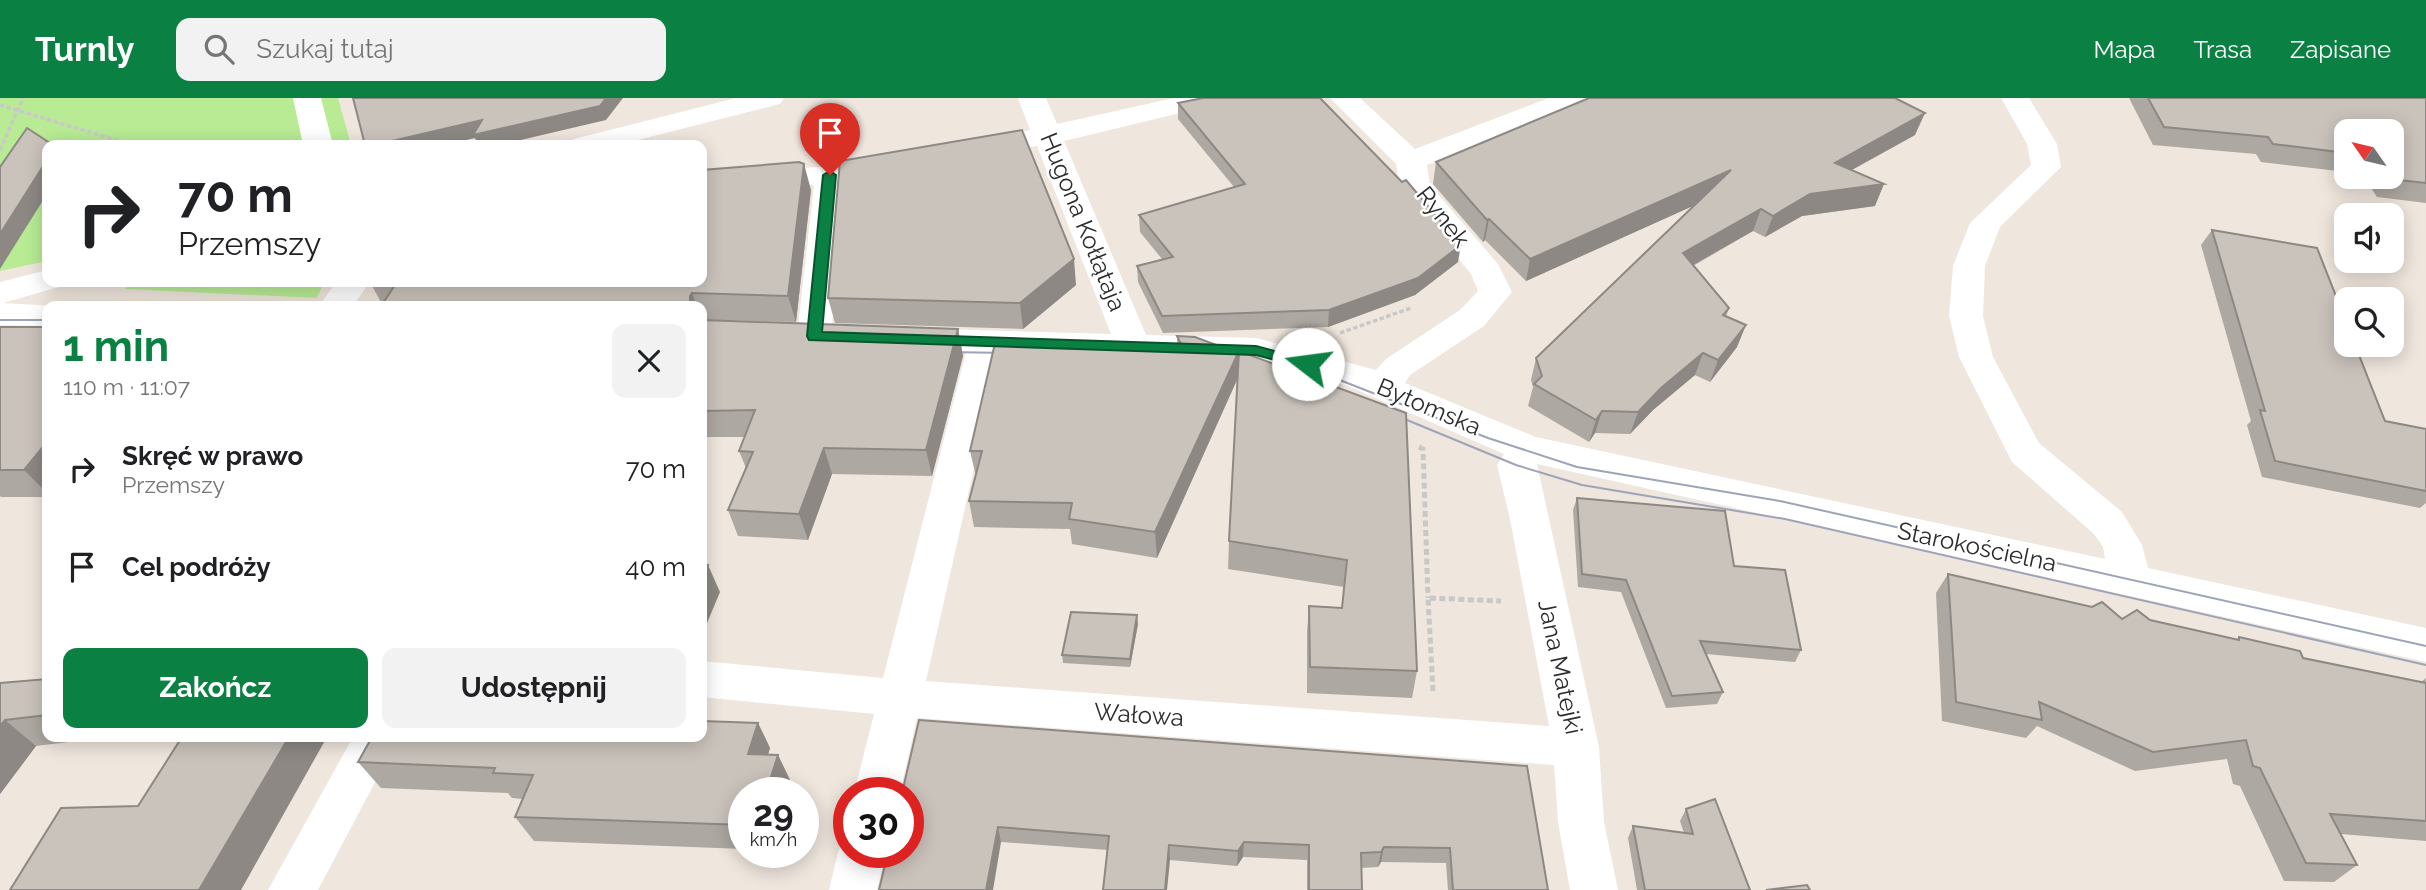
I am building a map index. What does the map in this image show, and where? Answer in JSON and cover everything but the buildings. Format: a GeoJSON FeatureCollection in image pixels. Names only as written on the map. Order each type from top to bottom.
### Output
{"type":"FeatureCollection","features":[{"type":"Feature","properties":{"kind":"street"},"geometry":{"type":"LineString","coordinates":[[307,98],[317,140]]}},
{"type":"Feature","properties":{"kind":"street"},"geometry":{"type":"LineString","coordinates":[[642,98],[656,125]]}},
{"type":"Feature","properties":{"kind":"street"},"geometry":{"type":"LineString","coordinates":[[602,140],[770,98]]}},
{"type":"Feature","properties":{"kind":"street","name":"Hugona Kołłątaja"},"geometry":{"type":"LineString","coordinates":[[1032,98],[1133,346]]}},
{"type":"Feature","properties":{"kind":"street"},"geometry":{"type":"LineString","coordinates":[[707,181],[830,175],[1049,135],[1208,98]]}},
{"type":"Feature","properties":{"kind":"street"},"geometry":{"type":"LineString","coordinates":[[1344,98],[1411,161]]}},
{"type":"Feature","properties":{"kind":"street","name":"Rynek"},"geometry":{"type":"LineString","coordinates":[[1383,387],[1398,367],[1472,318],[1495,292],[1486,271],[1415,187],[1411,161],[1575,98]]}},
{"type":"Feature","properties":{"kind":"street"},"geometry":{"type":"LineString","coordinates":[[2015,98],[2042,144],[2046,167],[1986,223],[1969,266],[1966,316],[1976,357],[2025,452],[2108,523],[2122,545],[2130,579]]}},
{"type":"Feature","properties":{"kind":"street"},"geometry":{"type":"LineString","coordinates":[[777,335],[827,337],[830,175]]}},
{"type":"Feature","properties":{"kind":"street"},"geometry":{"type":"LineString","coordinates":[[0,293],[42,281]]}},
{"type":"Feature","properties":{"kind":"street"},"geometry":{"type":"LineString","coordinates":[[0,314],[42,315]]}},
{"type":"Feature","properties":{"kind":"street","name":"Bytomska"},"geometry":{"type":"LineString","coordinates":[[881,338],[1256,351],[1359,377],[1528,449]]}},
{"type":"Feature","properties":{"kind":"street"},"geometry":{"type":"LineString","coordinates":[[881,777],[988,341]]}},
{"type":"Feature","properties":{"kind":"street","name":"Starokościelna"},"geometry":{"type":"LineString","coordinates":[[1528,449],[1605,468],[2130,579],[2426,645]]}},
{"type":"Feature","properties":{"kind":"street","name":"Jana Matejki"},"geometry":{"type":"LineString","coordinates":[[1528,449],[1516,465],[1530,519],[1576,747],[1581,822],[1594,890]]}},
{"type":"Feature","properties":{"kind":"street","name":"Wałowa"},"geometry":{"type":"LineString","coordinates":[[707,679],[901,698],[1576,747]]}},
{"type":"Feature","properties":{"kind":"street"},"geometry":{"type":"LineString","coordinates":[[292,890],[374,742]]}},
{"type":"Feature","properties":{"kind":"street"},"geometry":{"type":"LineString","coordinates":[[853,890],[858,868]]}},
{"type":"Feature","properties":{"kind":"path"},"geometry":{"type":"LineString","coordinates":[[0,150],[23,98]]}},
{"type":"Feature","properties":{"kind":"path"},"geometry":{"type":"LineString","coordinates":[[0,105],[116,140]]}},
{"type":"Feature","properties":{"kind":"path"},"geometry":{"type":"LineString","coordinates":[[1331,337],[1419,304]]}},
{"type":"Feature","properties":{"kind":"path"},"geometry":{"type":"LineString","coordinates":[[1423,449],[1433,695]]}},
{"type":"Feature","properties":{"kind":"path"},"geometry":{"type":"LineString","coordinates":[[1428,598],[1513,601]]}},
{"type":"Feature","properties":{"kind":"green space"},"geometry":{"type":"Polygon","coordinates":[[[0,98],[338,98],[350,140],[42,140],[42,262],[0,271],[0,98]]]}},
{"type":"Feature","properties":{"kind":"green space"},"geometry":{"type":"Polygon","coordinates":[[[127,287],[322,287],[317,298],[125,289],[127,287]]]}},
{"type":"Feature","properties":{"kind":"tram line"},"geometry":{"type":"LineString","coordinates":[[0,320],[42,320]]}},
{"type":"Feature","properties":{"kind":"tram line"},"geometry":{"type":"LineString","coordinates":[[940,338],[1195,346]]}},
{"type":"Feature","properties":{"kind":"tram line"},"geometry":{"type":"LineString","coordinates":[[1223,349],[1269,357],[1314,370],[1488,438],[1577,467],[1780,501],[2426,646]]}},
{"type":"Feature","properties":{"kind":"tram line"},"geometry":{"type":"LineString","coordinates":[[943,352],[1013,353]]}},
{"type":"Feature","properties":{"kind":"tram line"},"geometry":{"type":"LineString","coordinates":[[1390,413],[1516,465],[1582,485],[1785,519],[2426,665]]}},
{"type":"Feature","properties":{"kind":"route"},"geometry":{"type":"LineString","coordinates":[[830,175],[814,336],[1256,351],[1308,364]]}}]}
